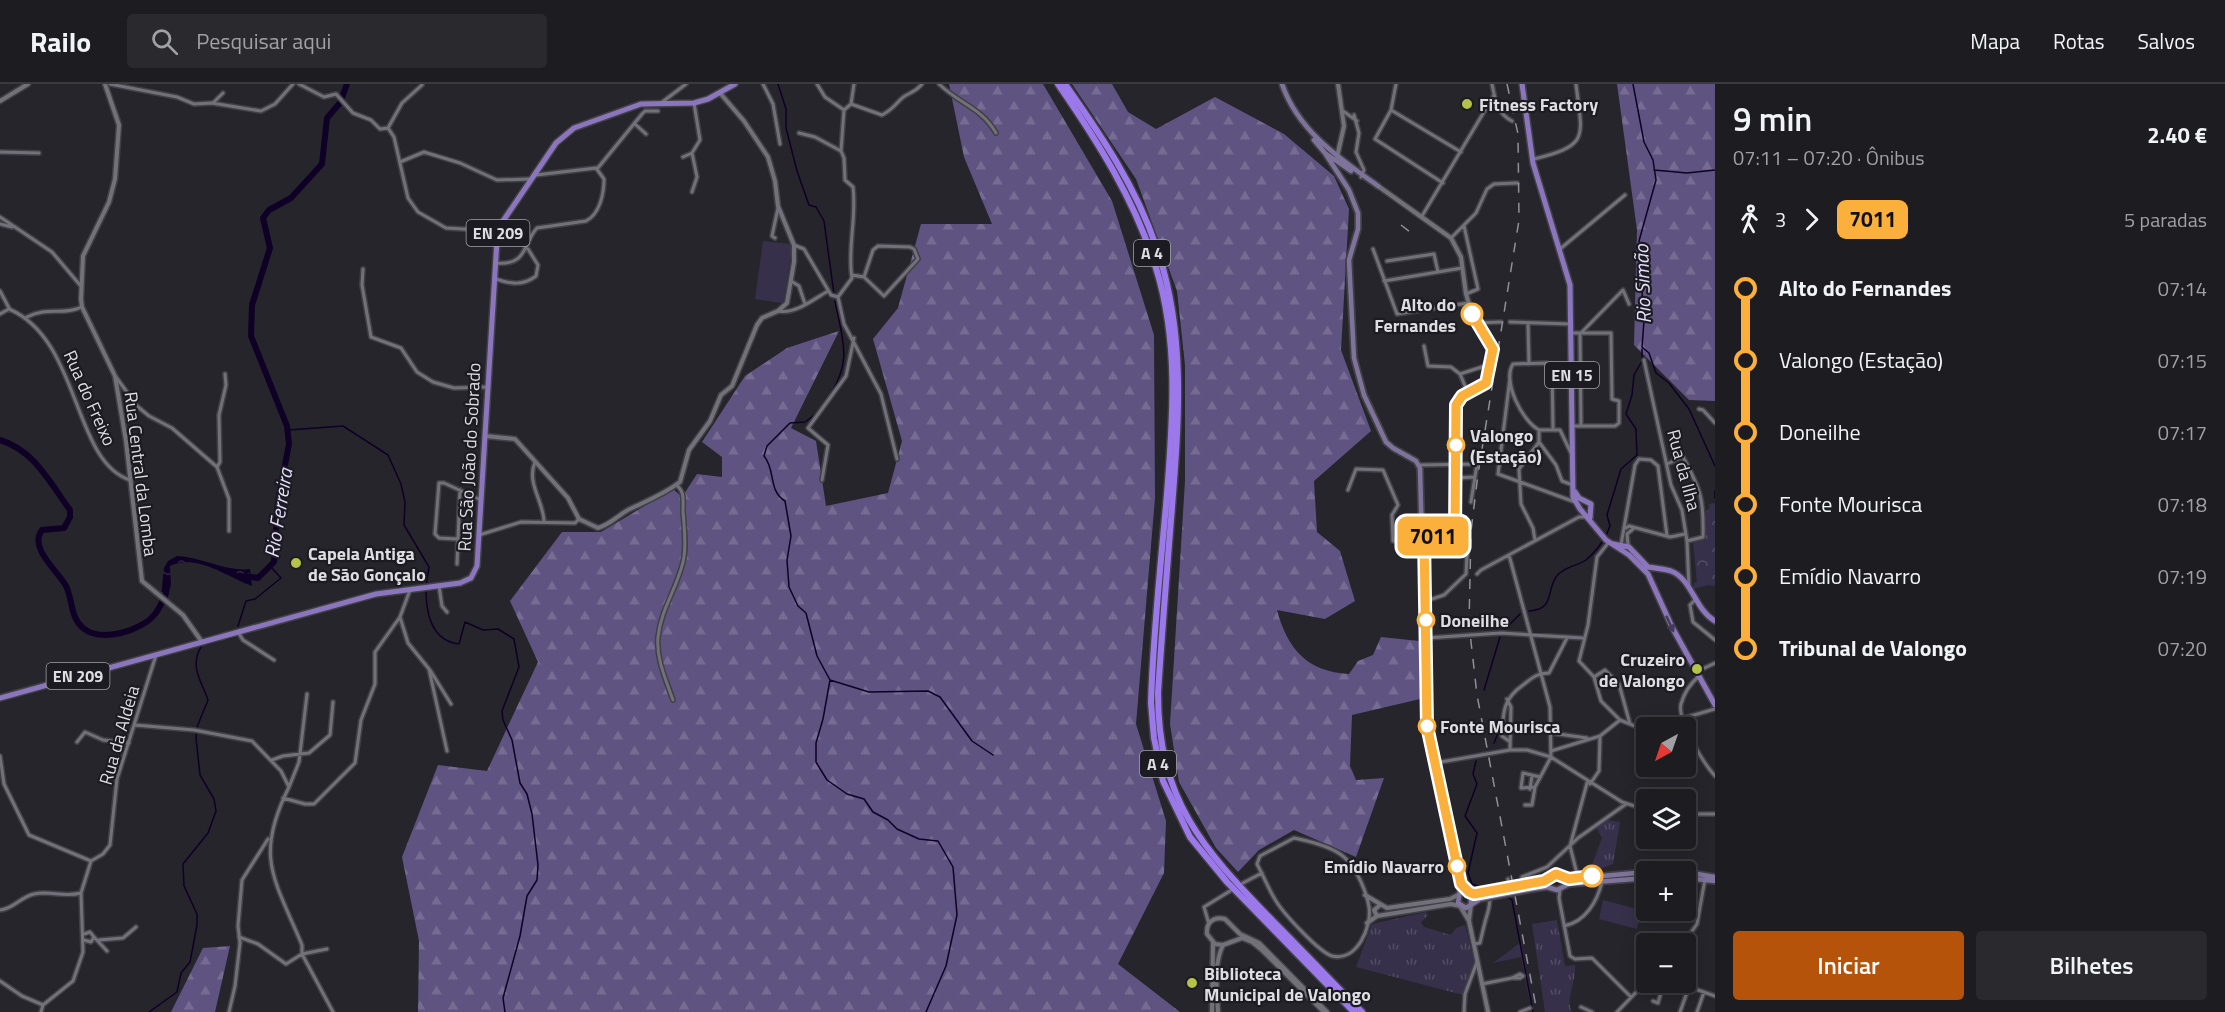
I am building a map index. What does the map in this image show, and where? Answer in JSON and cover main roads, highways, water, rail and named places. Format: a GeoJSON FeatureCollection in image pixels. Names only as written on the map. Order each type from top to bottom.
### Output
{"type":"FeatureCollection","features":[{"type":"Feature","properties":{"kind":"highway","name":"A 4"},"geometry":{"type":"LineString","coordinates":[[1058,84],[1104,153],[1134,207],[1157,270],[1170,337],[1172,422],[1151,703],[1155,748],[1164,781],[1180,820],[1205,857],[1353,1012]]}},
{"type":"Feature","properties":{"kind":"highway","name":"A 4"},"geometry":{"type":"LineString","coordinates":[[1065,84],[1109,148],[1139,203],[1163,269],[1176,334],[1179,412],[1158,693],[1160,736],[1169,778],[1188,820],[1213,857],[1362,1012]]}},
{"type":"Feature","properties":{"kind":"main road","name":"Rua São João do Sobrado"},"geometry":{"type":"LineString","coordinates":[[0,698],[376,594],[460,584],[475,574],[498,231],[564,134],[574,128],[641,104],[694,103],[720,93],[735,84]]}},
{"type":"Feature","properties":{"kind":"main road"},"geometry":{"type":"LineString","coordinates":[[1282,84],[1290,102],[1342,175]]}},
{"type":"Feature","properties":{"kind":"main road","name":"EN 15"},"geometry":{"type":"LineString","coordinates":[[1522,84],[1531,161]]}},
{"type":"Feature","properties":{"kind":"main road","name":"EN 15"},"geometry":{"type":"LineString","coordinates":[[1526,105],[1526,136],[1531,161],[1570,285],[1573,426],[1571,493],[1609,542]]}},
{"type":"Feature","properties":{"kind":"main road"},"geometry":{"type":"LineString","coordinates":[[1326,152],[1378,186]]}},
{"type":"Feature","properties":{"kind":"main road"},"geometry":{"type":"LineString","coordinates":[[1336,159],[1341,165],[1361,176]]}},
{"type":"Feature","properties":{"kind":"main road"},"geometry":{"type":"LineString","coordinates":[[1336,159],[1358,213],[1358,229],[1349,260],[1354,358],[1364,395],[1386,442],[1420,465],[1426,601],[1425,704],[1434,764],[1461,884],[1457,901],[1460,906],[1466,908],[1480,896],[1532,886],[1557,888],[1602,879],[1636,876]]}},
{"type":"Feature","properties":{"kind":"main road"},"geometry":{"type":"LineString","coordinates":[[1341,165],[1342,175]]}},
{"type":"Feature","properties":{"kind":"main road"},"geometry":{"type":"LineString","coordinates":[[1342,175],[1350,171]]}},
{"type":"Feature","properties":{"kind":"main road"},"geometry":{"type":"LineString","coordinates":[[1609,542],[1629,547],[1645,569],[1672,627],[1715,707]]}},
{"type":"Feature","properties":{"kind":"main road"},"geometry":{"type":"LineString","coordinates":[[1609,542],[1645,569],[1671,571],[1683,580],[1706,615],[1715,621]]}},
{"type":"Feature","properties":{"kind":"main road"},"geometry":{"type":"LineString","coordinates":[[1622,545],[1629,555]]}},
{"type":"Feature","properties":{"kind":"main road"},"geometry":{"type":"LineString","coordinates":[[1550,872],[1563,878],[1636,875]]}},
{"type":"Feature","properties":{"kind":"main road"},"geometry":{"type":"LineString","coordinates":[[1532,886],[1550,872]]}},
{"type":"Feature","properties":{"kind":"main road"},"geometry":{"type":"LineString","coordinates":[[1550,872],[1557,888]]}},
{"type":"Feature","properties":{"kind":"main road"},"geometry":{"type":"LineString","coordinates":[[1696,874],[1715,879]]}},
{"type":"Feature","properties":{"kind":"main road"},"geometry":{"type":"LineString","coordinates":[[1696,877],[1705,876]]}},
{"type":"Feature","properties":{"kind":"main road"},"geometry":{"type":"LineString","coordinates":[[1557,888],[1563,878]]}},
{"type":"Feature","properties":{"kind":"main road"},"geometry":{"type":"LineString","coordinates":[[1461,884],[1473,898],[1471,904]]}},
{"type":"Feature","properties":{"kind":"main road"},"geometry":{"type":"LineString","coordinates":[[1458,895],[1469,892],[1480,896]]}},
{"type":"Feature","properties":{"kind":"water"},"geometry":{"type":"Polygon","coordinates":[[[177,556],[232,568],[250,569],[252,586],[201,564],[180,563],[170,566],[171,584],[167,600],[161,596],[164,568],[168,561],[177,556]]]}},
{"type":"Feature","properties":{"kind":"waterway","name":"Rio Ferreira"},"geometry":{"type":"LineString","coordinates":[[245,576],[258,578],[274,562],[278,501],[289,444],[287,426],[251,336],[252,305],[270,248],[263,218],[269,210],[291,198],[322,164],[327,118],[340,103],[347,84]]}},
{"type":"Feature","properties":{"kind":"waterway"},"geometry":{"type":"LineString","coordinates":[[778,84],[786,109],[786,128],[797,171],[809,205],[816,207],[824,221],[834,294]]}},
{"type":"Feature","properties":{"kind":"waterway","name":"Rio Simão"},"geometry":{"type":"LineString","coordinates":[[1633,84],[1644,142],[1653,160],[1656,180],[1639,241],[1644,252],[1642,298],[1639,309],[1644,321],[1642,347],[1649,353],[1656,373],[1669,383],[1689,409],[1715,466]]}},
{"type":"Feature","properties":{"kind":"waterway"},"geometry":{"type":"LineString","coordinates":[[1654,170],[1687,173],[1715,170]]}},
{"type":"Feature","properties":{"kind":"waterway"},"geometry":{"type":"LineString","coordinates":[[830,395],[837,382],[844,359],[843,338],[835,301]]}},
{"type":"Feature","properties":{"kind":"waterway"},"geometry":{"type":"LineString","coordinates":[[1606,536],[1610,526],[1607,515],[1621,469],[1637,455],[1636,429],[1626,414],[1632,395],[1634,375],[1642,361],[1642,349]]}},
{"type":"Feature","properties":{"kind":"waterway"},"geometry":{"type":"LineString","coordinates":[[817,413],[805,422],[790,423],[767,446],[764,456],[768,462],[776,492],[785,501],[791,536],[787,560],[789,587],[798,606],[806,613],[817,656],[830,680],[816,743],[816,762],[827,780],[847,794],[864,799],[873,812],[888,820],[897,829],[919,839],[938,841],[953,867],[957,915],[946,966],[926,1012]]}},
{"type":"Feature","properties":{"kind":"waterway"},"geometry":{"type":"LineString","coordinates":[[288,430],[343,426],[388,455],[401,484],[405,502],[404,525],[429,567],[427,603],[433,625],[439,634],[447,641],[459,644],[465,622],[483,630],[498,629],[514,639],[519,667],[502,711],[503,720],[512,740],[520,783],[527,794],[532,814],[538,865],[537,880],[527,896],[520,936],[503,998],[505,1012]]}},
{"type":"Feature","properties":{"kind":"waterway","name":"Rio Ferreira"},"geometry":{"type":"LineString","coordinates":[[0,440],[12,445],[32,459],[70,510],[70,517],[64,528],[42,530],[39,544],[46,559],[66,586],[76,619],[83,628],[100,635],[131,630],[155,614],[166,593]]}},
{"type":"Feature","properties":{"kind":"waterway","name":"Rio Simão"},"geometry":{"type":"LineString","coordinates":[[1715,491],[1715,498]]}},
{"type":"Feature","properties":{"kind":"waterway"},"geometry":{"type":"LineString","coordinates":[[1529,611],[1543,607],[1556,577],[1566,569],[1586,560],[1602,542]]}},
{"type":"Feature","properties":{"kind":"waterway"},"geometry":{"type":"LineString","coordinates":[[238,626],[246,601],[255,599],[281,578],[271,567]]}},
{"type":"Feature","properties":{"kind":"waterway"},"geometry":{"type":"LineString","coordinates":[[1505,629],[1520,614]]}},
{"type":"Feature","properties":{"kind":"waterway"},"geometry":{"type":"LineString","coordinates":[[226,639],[236,636]]}},
{"type":"Feature","properties":{"kind":"waterway"},"geometry":{"type":"LineString","coordinates":[[1484,690],[1500,637]]}},
{"type":"Feature","properties":{"kind":"waterway"},"geometry":{"type":"LineString","coordinates":[[208,644],[221,640]]}},
{"type":"Feature","properties":{"kind":"waterway"},"geometry":{"type":"LineString","coordinates":[[149,1012],[177,992],[181,973],[190,962],[197,914],[184,886],[183,864],[208,833],[216,811],[214,799],[200,775],[196,738],[197,727],[208,700],[196,668],[201,647]]}},
{"type":"Feature","properties":{"kind":"waterway"},"geometry":{"type":"LineString","coordinates":[[830,680],[869,692],[928,691],[940,697],[972,741],[993,755]]}},
{"type":"Feature","properties":{"kind":"waterway"},"geometry":{"type":"LineString","coordinates":[[1493,722],[1498,733],[1494,743]]}},
{"type":"Feature","properties":{"kind":"waterway"},"geometry":{"type":"LineString","coordinates":[[1476,761],[1473,774],[1477,784],[1465,816],[1477,833],[1468,873],[1472,884],[1484,889]]}},
{"type":"Feature","properties":{"kind":"waterway"},"geometry":{"type":"LineString","coordinates":[[1506,896],[1512,900],[1533,1012]]}},
{"type":"Feature","properties":{"kind":"railway"},"geometry":{"type":"LineString","coordinates":[[1507,84],[1518,134],[1519,220],[1478,474],[1471,531],[1469,624],[1477,695],[1537,1012]]}},
{"type":"Feature","properties":{"kind":"railway"},"geometry":{"type":"LineString","coordinates":[[1401,225],[1414,235]]}},
{"type":"Feature","properties":{"kind":"place","name":"Fitness Factory"},"geometry":{"type":"Point","coordinates":[1467,104]}},
{"type":"Feature","properties":{"kind":"place","name":"Alto do Fernandes"},"geometry":{"type":"Point","coordinates":[1472,314]}},
{"type":"Feature","properties":{"kind":"place","name":"Valongo (Estação)"},"geometry":{"type":"Point","coordinates":[1456,445]}},
{"type":"Feature","properties":{"kind":"place","name":"Capela Antiga de São Gonçalo"},"geometry":{"type":"Point","coordinates":[296,563]}},
{"type":"Feature","properties":{"kind":"place","name":"Doneilhe"},"geometry":{"type":"Point","coordinates":[1426,620]}},
{"type":"Feature","properties":{"kind":"place","name":"Cruzeiro de Valongo"},"geometry":{"type":"Point","coordinates":[1697,669]}},
{"type":"Feature","properties":{"kind":"place","name":"Fonte Mourisca"},"geometry":{"type":"Point","coordinates":[1427,726]}},
{"type":"Feature","properties":{"kind":"place","name":"Emídio Navarro"},"geometry":{"type":"Point","coordinates":[1457,866]}},
{"type":"Feature","properties":{"kind":"place","name":"Biblioteca Municipal de Valongo"},"geometry":{"type":"Point","coordinates":[1192,983]}}]}
